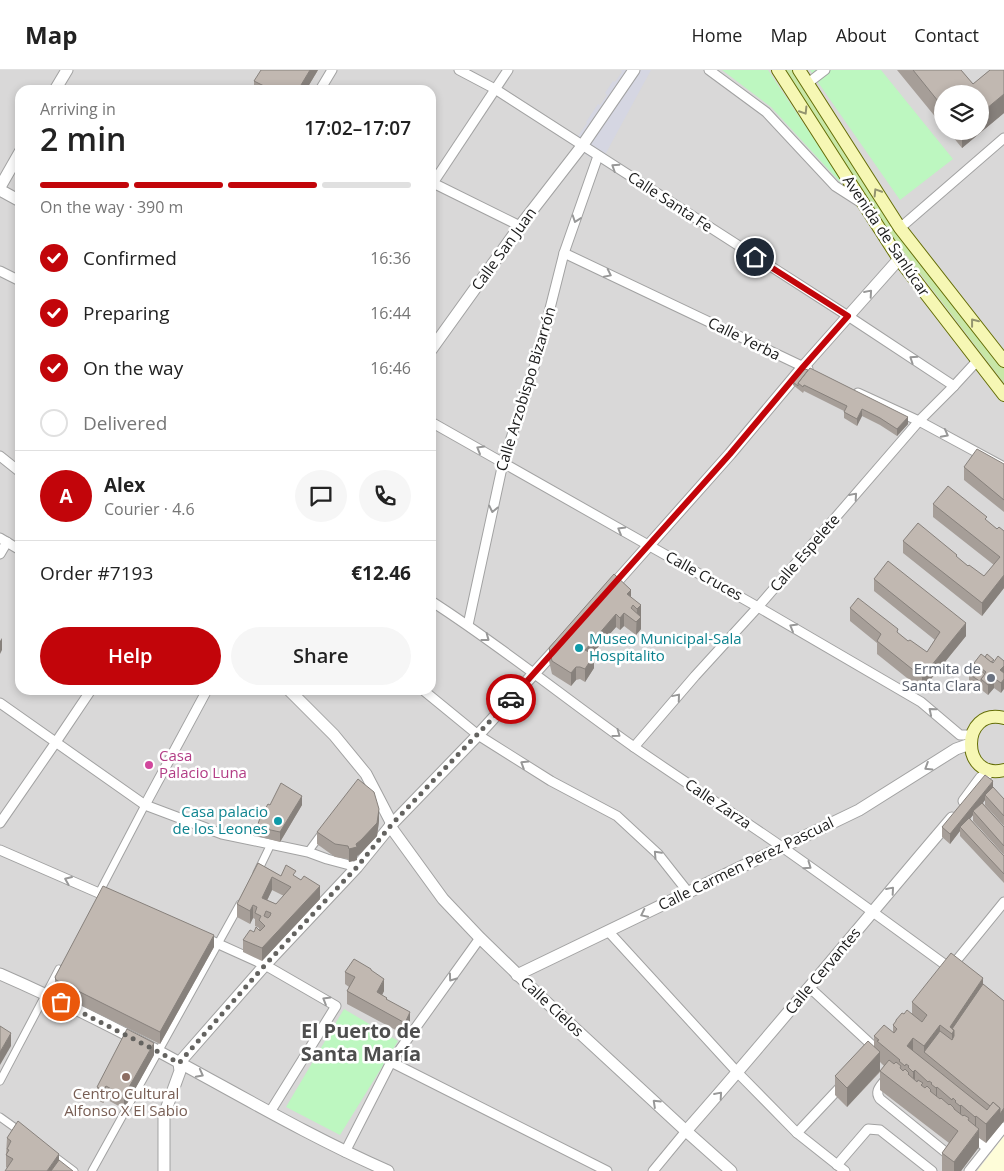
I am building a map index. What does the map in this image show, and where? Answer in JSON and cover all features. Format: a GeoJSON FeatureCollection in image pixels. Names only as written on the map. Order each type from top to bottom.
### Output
{"type":"FeatureCollection","features":[{"type":"Feature","properties":{"kind":"main road","name":"Avenida de Sanlúcar"},"geometry":{"type":"LineString","coordinates":[[778,70],[898,259],[1004,395]]}},
{"type":"Feature","properties":{"kind":"main road","name":"Avenida de Sanlúcar"},"geometry":{"type":"LineString","coordinates":[[799,70],[900,228],[1004,361]]}},
{"type":"Feature","properties":{"kind":"main road"},"geometry":{"type":"LineString","coordinates":[[1000,772],[983,767],[976,761],[972,753],[971,739],[977,726],[984,721],[1003,717]]}},
{"type":"Feature","properties":{"kind":"street"},"geometry":{"type":"LineString","coordinates":[[58,85],[67,70]]}},
{"type":"Feature","properties":{"kind":"street"},"geometry":{"type":"LineString","coordinates":[[323,85],[332,70]]}},
{"type":"Feature","properties":{"kind":"street","name":"Calle Santa Fe"},"geometry":{"type":"LineString","coordinates":[[459,70],[495,89],[580,148],[598,156],[954,386]]}},
{"type":"Feature","properties":{"kind":"street"},"geometry":{"type":"LineString","coordinates":[[436,178],[508,70]]}},
{"type":"Feature","properties":{"kind":"street","name":"Calle San Juan"},"geometry":{"type":"LineString","coordinates":[[436,343],[520,226],[580,148],[634,70]]}},
{"type":"Feature","properties":{"kind":"street"},"geometry":{"type":"LineString","coordinates":[[709,70],[766,112],[835,186],[862,203]]}},
{"type":"Feature","properties":{"kind":"street"},"geometry":{"type":"LineString","coordinates":[[808,83],[825,70]]}},
{"type":"Feature","properties":{"kind":"street"},"geometry":{"type":"LineString","coordinates":[[900,228],[1004,138]]}},
{"type":"Feature","properties":{"kind":"street","name":"Calle Arzobispo Bizarrón"},"geometry":{"type":"LineString","coordinates":[[468,625],[503,463],[539,352],[564,253],[598,156]]}},
{"type":"Feature","properties":{"kind":"street"},"geometry":{"type":"LineString","coordinates":[[15,161],[0,188],[15,198]]}},
{"type":"Feature","properties":{"kind":"street"},"geometry":{"type":"LineString","coordinates":[[436,186],[520,226]]}},
{"type":"Feature","properties":{"kind":"street","name":"Calle Yerba"},"geometry":{"type":"LineString","coordinates":[[564,253],[807,369]]}},
{"type":"Feature","properties":{"kind":"street"},"geometry":{"type":"LineString","coordinates":[[604,596],[807,369],[848,316],[898,259]]}},
{"type":"Feature","properties":{"kind":"street"},"geometry":{"type":"LineString","coordinates":[[0,271],[15,278]]}},
{"type":"Feature","properties":{"kind":"street","name":"Calle Espelete"},"geometry":{"type":"LineString","coordinates":[[634,747],[919,421],[977,361]]}},
{"type":"Feature","properties":{"kind":"street"},"geometry":{"type":"LineString","coordinates":[[847,388],[919,421],[1004,467]]}},
{"type":"Feature","properties":{"kind":"street","name":"Calle Cruces"},"geometry":{"type":"LineString","coordinates":[[436,425],[758,607],[921,702],[960,735],[971,739]]}},
{"type":"Feature","properties":{"kind":"street"},"geometry":{"type":"LineString","coordinates":[[0,456],[15,468]]}},
{"type":"Feature","properties":{"kind":"street"},"geometry":{"type":"LineString","coordinates":[[0,554],[3,540],[15,547]]}},
{"type":"Feature","properties":{"kind":"street","name":"Calle Zarza"},"geometry":{"type":"LineString","coordinates":[[436,604],[468,625],[634,747],[782,847],[954,972]]}},
{"type":"Feature","properties":{"kind":"street"},"geometry":{"type":"LineString","coordinates":[[164,1171],[164,1115],[180,1071],[179,1063],[265,965],[357,867],[391,825],[478,735],[566,638]]}},
{"type":"Feature","properties":{"kind":"street"},"geometry":{"type":"LineString","coordinates":[[0,824],[88,695]]}},
{"type":"Feature","properties":{"kind":"street"},"geometry":{"type":"LineString","coordinates":[[97,897],[204,695]]}},
{"type":"Feature","properties":{"kind":"street","name":"Calle Cielos"},"geometry":{"type":"LineString","coordinates":[[295,695],[334,735],[391,825],[442,899],[517,975],[732,1171]]}},
{"type":"Feature","properties":{"kind":"street"},"geometry":{"type":"LineString","coordinates":[[429,695],[478,735],[551,780],[616,816],[658,854],[688,892]]}},
{"type":"Feature","properties":{"kind":"street"},"geometry":{"type":"LineString","coordinates":[[0,703],[145,805],[222,834],[308,852],[327,860],[357,867]]}},
{"type":"Feature","properties":{"kind":"street","name":"Calle Carmen Perez Pascual"},"geometry":{"type":"LineString","coordinates":[[517,975],[859,810],[971,739]]}},
{"type":"Feature","properties":{"kind":"street","name":"Calle Cervantes"},"geometry":{"type":"LineString","coordinates":[[652,1171],[738,1073],[872,911],[954,816],[980,778],[1000,772]]}},
{"type":"Feature","properties":{"kind":"street"},"geometry":{"type":"LineString","coordinates":[[308,852],[325,829]]}},
{"type":"Feature","properties":{"kind":"street"},"geometry":{"type":"LineString","coordinates":[[251,884],[271,844]]}},
{"type":"Feature","properties":{"kind":"street"},"geometry":{"type":"LineString","coordinates":[[0,850],[97,897],[116,900]]}},
{"type":"Feature","properties":{"kind":"street"},"geometry":{"type":"LineString","coordinates":[[92,1171],[242,901]]}},
{"type":"Feature","properties":{"kind":"street"},"geometry":{"type":"LineString","coordinates":[[943,976],[954,972],[1004,902]]}},
{"type":"Feature","properties":{"kind":"street"},"geometry":{"type":"LineString","coordinates":[[608,931],[738,1073],[797,1133],[845,1171]]}},
{"type":"Feature","properties":{"kind":"street"},"geometry":{"type":"LineString","coordinates":[[197,934],[265,965],[336,1006],[270,1112]]}},
{"type":"Feature","properties":{"kind":"street"},"geometry":{"type":"LineString","coordinates":[[345,1152],[391,1062],[480,938]]}},
{"type":"Feature","properties":{"kind":"street"},"geometry":{"type":"LineString","coordinates":[[0,1081],[64,960]]}},
{"type":"Feature","properties":{"kind":"street"},"geometry":{"type":"LineString","coordinates":[[0,974],[46,994],[159,1052],[345,1152],[388,1171]]}},
{"type":"Feature","properties":{"kind":"street"},"geometry":{"type":"LineString","coordinates":[[809,987],[875,1049]]}},
{"type":"Feature","properties":{"kind":"street"},"geometry":{"type":"LineString","coordinates":[[868,1057],[882,1042]]}},
{"type":"Feature","properties":{"kind":"street"},"geometry":{"type":"LineString","coordinates":[[391,1062],[607,1171]]}},
{"type":"Feature","properties":{"kind":"street"},"geometry":{"type":"LineString","coordinates":[[889,1075],[877,1090],[877,1095],[949,1156]]}},
{"type":"Feature","properties":{"kind":"street"},"geometry":{"type":"LineString","coordinates":[[797,1133],[848,1078]]}},
{"type":"Feature","properties":{"kind":"street"},"geometry":{"type":"LineString","coordinates":[[0,1117],[30,1138]]}},
{"type":"Feature","properties":{"kind":"street"},"geometry":{"type":"LineString","coordinates":[[969,1171],[1004,1126]]}},
{"type":"Feature","properties":{"kind":"street"},"geometry":{"type":"LineString","coordinates":[[837,1165],[868,1129],[880,1130],[932,1171]]}},
{"type":"Feature","properties":{"kind":"street"},"geometry":{"type":"LineString","coordinates":[[964,1131],[987,1148]]}},
{"type":"Feature","properties":{"kind":"street"},"geometry":{"type":"LineString","coordinates":[[52,1155],[74,1171]]}},
{"type":"Feature","properties":{"kind":"shaded area"},"geometry":{"type":"Polygon","coordinates":[[[0,70],[1004,70],[1004,1171],[0,1171],[0,70]]]}},
{"type":"Feature","properties":{"kind":"shaded area"},"geometry":{"type":"Polygon","coordinates":[[[621,70],[651,70],[600,164],[572,145],[598,104],[600,105],[607,95],[605,93],[622,72],[621,70]]]}},
{"type":"Feature","properties":{"kind":"shaded area"},"geometry":{"type":"Polygon","coordinates":[[[1004,1136],[1004,1171],[977,1171],[1004,1136]]]}},
{"type":"Feature","properties":{"kind":"green space"},"geometry":{"type":"Polygon","coordinates":[[[722,70],[768,70],[844,184],[839,181],[771,107],[722,70]]]}},
{"type":"Feature","properties":{"kind":"green space"},"geometry":{"type":"Polygon","coordinates":[[[784,70],[794,70],[899,235],[1004,368],[1004,383],[893,238],[784,70]]]}},
{"type":"Feature","properties":{"kind":"green space"},"geometry":{"type":"Polygon","coordinates":[[[810,70],[881,70],[934,136],[934,140],[938,140],[953,159],[900,200],[810,70]]]}},
{"type":"Feature","properties":{"kind":"green space"},"geometry":{"type":"Polygon","coordinates":[[[344,1009],[398,1041],[340,1135],[286,1107],[344,1009]]]}},
{"type":"Feature","properties":{"kind":"building"},"geometry":{"type":"Polygon","coordinates":[[[261,70],[310,70],[301,85],[262,85],[254,81],[261,70]]]}},
{"type":"Feature","properties":{"kind":"building"},"geometry":{"type":"Polygon","coordinates":[[[913,70],[961,70],[973,84],[990,70],[1004,70],[1004,94],[989,106],[989,85],[934,85],[934,96],[913,70]]]}},
{"type":"Feature","properties":{"kind":"building"},"geometry":{"type":"Polygon","coordinates":[[[810,368],[908,417],[897,429],[862,409],[857,419],[844,412],[847,406],[798,383],[810,368]]]}},
{"type":"Feature","properties":{"kind":"building"},"geometry":{"type":"Polygon","coordinates":[[[805,369],[808,370],[798,383],[798,386],[793,382],[805,369]]]}},
{"type":"Feature","properties":{"kind":"building"},"geometry":{"type":"Polygon","coordinates":[[[977,449],[1004,464],[1004,500],[964,467],[977,449]]]}},
{"type":"Feature","properties":{"kind":"building"},"geometry":{"type":"Polygon","coordinates":[[[948,486],[987,517],[985,519],[997,529],[999,527],[1004,531],[1004,575],[982,603],[903,541],[918,523],[968,566],[984,576],[1000,557],[933,504],[948,486]]]}},
{"type":"Feature","properties":{"kind":"building"},"geometry":{"type":"Polygon","coordinates":[[[888,561],[966,623],[922,677],[877,641],[881,634],[850,608],[858,598],[898,629],[897,632],[908,641],[910,640],[927,652],[940,632],[874,579],[888,561]]]}},
{"type":"Feature","properties":{"kind":"building","name":"Museo Municipal-Sala Hospitalito"},"geometry":{"type":"Polygon","coordinates":[[[614,574],[631,590],[627,594],[641,605],[637,609],[633,605],[631,608],[641,617],[636,622],[624,613],[620,618],[616,614],[585,650],[594,655],[585,669],[576,667],[571,673],[552,661],[549,648],[614,574]]]}},
{"type":"Feature","properties":{"kind":"building"},"geometry":{"type":"Polygon","coordinates":[[[981,654],[993,663],[998,656],[1004,661],[1004,666],[1000,670],[1004,673],[1004,679],[1001,683],[994,678],[988,685],[981,679],[986,672],[974,663],[981,654]]]}},
{"type":"Feature","properties":{"kind":"building"},"geometry":{"type":"Polygon","coordinates":[[[987,654],[994,660],[991,662],[985,657],[987,654]]]}},
{"type":"Feature","properties":{"kind":"building"},"geometry":{"type":"Polygon","coordinates":[[[974,666],[985,674],[981,682],[969,674],[974,666]]]}},
{"type":"Feature","properties":{"kind":"building"},"geometry":{"type":"Polygon","coordinates":[[[985,775],[993,781],[950,834],[942,827],[985,775]]]}},
{"type":"Feature","properties":{"kind":"building"},"geometry":{"type":"Polygon","coordinates":[[[358,779],[374,792],[379,809],[377,823],[356,844],[357,847],[349,849],[348,846],[335,844],[317,832],[358,779]]]}},
{"type":"Feature","properties":{"kind":"building","name":"Casa palacio de los Leones"},"geometry":{"type":"Polygon","coordinates":[[[281,783],[302,796],[280,832],[257,827],[260,818],[268,804],[270,805],[281,783]]]}},
{"type":"Feature","properties":{"kind":"building"},"geometry":{"type":"Polygon","coordinates":[[[993,787],[1004,799],[1004,816],[985,795],[993,787]]]}},
{"type":"Feature","properties":{"kind":"building"},"geometry":{"type":"Polygon","coordinates":[[[982,803],[1004,827],[1004,846],[973,811],[982,803]]]}},
{"type":"Feature","properties":{"kind":"building"},"geometry":{"type":"Polygon","coordinates":[[[969,818],[1004,856],[1004,874],[960,827],[969,818]]]}},
{"type":"Feature","properties":{"kind":"building"},"geometry":{"type":"Polygon","coordinates":[[[258,863],[281,876],[286,865],[296,871],[293,875],[301,880],[304,876],[320,886],[262,948],[243,940],[250,930],[254,932],[256,927],[260,931],[265,926],[259,920],[261,916],[255,913],[257,907],[253,905],[250,911],[237,904],[258,863]],[[272,877],[262,898],[276,904],[291,887],[272,877]],[[266,911],[264,916],[268,918],[271,913],[266,911]]]}},
{"type":"Feature","properties":{"kind":"building"},"geometry":{"type":"Polygon","coordinates":[[[103,886],[214,935],[160,1032],[56,980],[55,977],[103,886]]]}},
{"type":"Feature","properties":{"kind":"building"},"geometry":{"type":"Polygon","coordinates":[[[951,953],[983,978],[950,1027],[954,1030],[952,1034],[940,1025],[924,1046],[913,1038],[907,1046],[987,1110],[993,1102],[1000,1108],[986,1124],[960,1106],[953,1098],[952,1100],[932,1083],[928,1082],[915,1070],[913,1072],[909,1066],[906,1064],[905,1066],[877,1041],[879,1040],[874,1036],[884,1025],[894,1033],[897,1029],[893,1025],[902,1013],[904,1014],[907,1010],[922,1022],[927,1015],[912,1002],[951,953]]]}},
{"type":"Feature","properties":{"kind":"building"},"geometry":{"type":"Polygon","coordinates":[[[354,959],[384,979],[377,992],[410,1012],[405,1023],[347,991],[355,977],[345,972],[354,959]]]}},
{"type":"Feature","properties":{"kind":"building"},"geometry":{"type":"Polygon","coordinates":[[[983,984],[1004,1001],[1004,1108],[1000,1114],[1000,1108],[993,1102],[990,1106],[924,1052],[940,1031],[952,1040],[954,1030],[952,1029],[983,984]]]}},
{"type":"Feature","properties":{"kind":"building"},"geometry":{"type":"Polygon","coordinates":[[[0,1026],[11,1033],[0,1052],[0,1026]]]}},
{"type":"Feature","properties":{"kind":"building","name":"Centro Cultural Alfonso X El Sabio"},"geometry":{"type":"Polygon","coordinates":[[[127,1029],[154,1043],[124,1096],[106,1086],[103,1090],[97,1087],[127,1029]]]}},
{"type":"Feature","properties":{"kind":"building"},"geometry":{"type":"Polygon","coordinates":[[[868,1041],[880,1052],[847,1088],[835,1076],[868,1041]]]}},
{"type":"Feature","properties":{"kind":"building"},"geometry":{"type":"Polygon","coordinates":[[[889,1060],[894,1064],[896,1062],[903,1071],[905,1069],[917,1082],[918,1080],[923,1083],[921,1085],[925,1088],[927,1086],[940,1099],[950,1104],[963,1116],[969,1118],[968,1120],[979,1129],[954,1162],[942,1153],[958,1131],[880,1071],[889,1060]]]}},
{"type":"Feature","properties":{"kind":"building"},"geometry":{"type":"Polygon","coordinates":[[[18,1121],[59,1154],[47,1171],[5,1171],[13,1159],[6,1155],[11,1141],[7,1138],[18,1121]]]}},
{"type":"Feature","properties":{"kind":"building"},"geometry":{"type":"Polygon","coordinates":[[[59,1160],[73,1171],[51,1171],[59,1160]]]}},
{"type":"Feature","properties":{"kind":"way so far"},"geometry":{"type":"LineString","coordinates":[[61,1002],[179,1063],[265,965],[357,867],[392,824],[511,699]]}},
{"type":"Feature","properties":{"kind":"place","name":"Museo Municipal-Sala Hospitalito"},"geometry":{"type":"Point","coordinates":[579,648]}},
{"type":"Feature","properties":{"kind":"place","name":"Ermita de Santa Clara"},"geometry":{"type":"Point","coordinates":[991,678]}},
{"type":"Feature","properties":{"kind":"place","name":"Casa Palacio Luna"},"geometry":{"type":"Point","coordinates":[149,765]}},
{"type":"Feature","properties":{"kind":"place","name":"Casa palacio de los Leones"},"geometry":{"type":"Point","coordinates":[278,821]}},
{"type":"Feature","properties":{"kind":"place","name":"Centro Cultural Alfonso X El Sabio"},"geometry":{"type":"Point","coordinates":[126,1077]}},
{"type":"Feature","properties":{"kind":"district","name":"El Puerto de Santa María"},"geometry":{"type":"Point","coordinates":[361,1042]}},
{"type":"Feature","properties":{"kind":"route"},"geometry":{"type":"LineString","coordinates":[[511,699],[730,454],[848,316],[755,257]]}}]}
